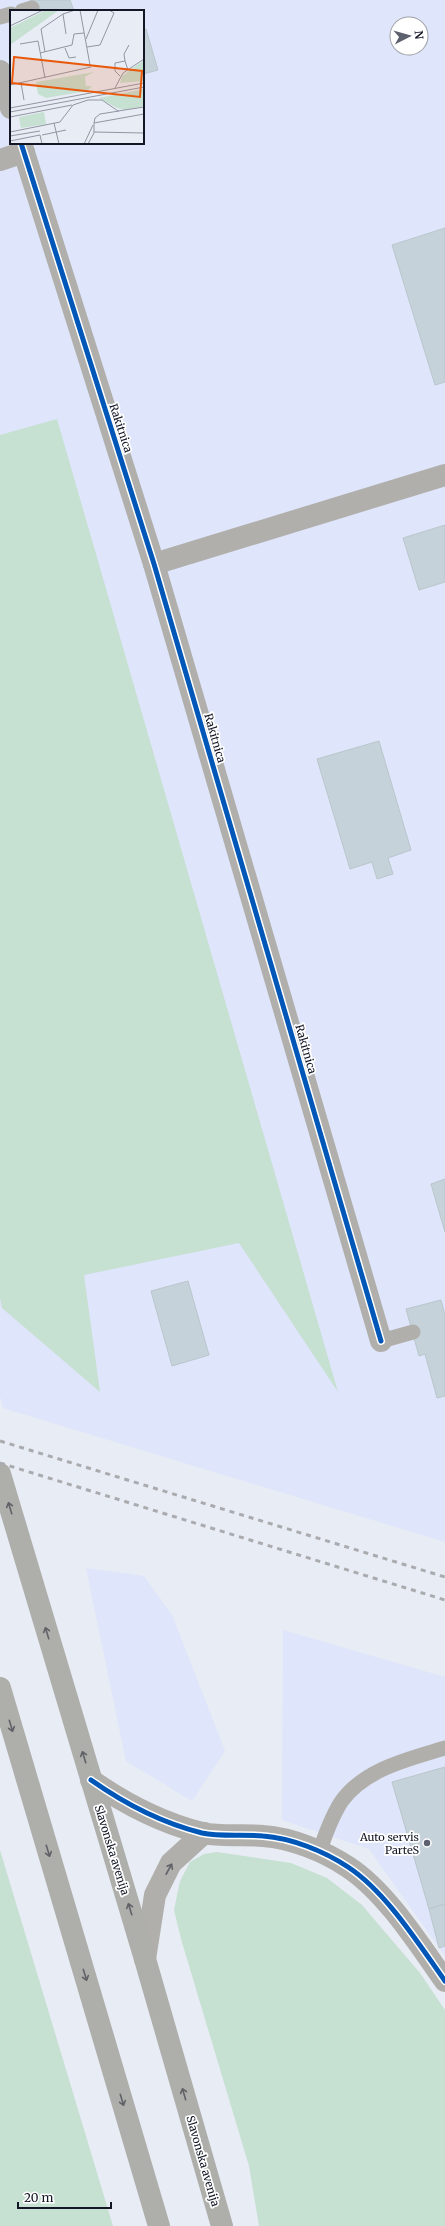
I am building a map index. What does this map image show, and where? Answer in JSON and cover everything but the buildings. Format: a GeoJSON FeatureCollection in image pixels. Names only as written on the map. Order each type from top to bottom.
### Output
{"type":"FeatureCollection","features":[{"type":"Feature","properties":{"kind":"main road","name":"Slavonska avenija"},"geometry":{"type":"LineString","coordinates":[[0,1474],[145,1959],[222,2226]]}},
{"type":"Feature","properties":{"kind":"main road"},"geometry":{"type":"LineString","coordinates":[[0,1688],[159,2226]]}},
{"type":"Feature","properties":{"kind":"street"},"geometry":{"type":"LineString","coordinates":[[0,71],[10,105]]}},
{"type":"Feature","properties":{"kind":"street","name":"Rakitnica"},"geometry":{"type":"LineString","coordinates":[[0,160],[23,148],[154,564],[381,1341]]}},
{"type":"Feature","properties":{"kind":"street"},"geometry":{"type":"LineString","coordinates":[[154,564],[445,475]]}},
{"type":"Feature","properties":{"kind":"street"},"geometry":{"type":"LineString","coordinates":[[91,1780],[111,1794],[156,1818],[204,1833],[265,1836],[306,1846],[347,1867],[378,1891],[443,1974]]}},
{"type":"Feature","properties":{"kind":"street"},"geometry":{"type":"LineString","coordinates":[[145,1959],[155,1895],[171,1863],[204,1833]]}},
{"type":"Feature","properties":{"kind":"lane"},"geometry":{"type":"LineString","coordinates":[[0,17],[10,14]]}},
{"type":"Feature","properties":{"kind":"lane"},"geometry":{"type":"LineString","coordinates":[[381,1341],[413,1332]]}},
{"type":"Feature","properties":{"kind":"lane"},"geometry":{"type":"LineString","coordinates":[[319,1853],[328,1828],[342,1801],[363,1781],[397,1762],[445,1748]]}},
{"type":"Feature","properties":{"kind":"shaded area"},"geometry":{"type":"Polygon","coordinates":[[[0,0],[445,0],[445,1542],[3,1408],[0,1396],[0,0]]]}},
{"type":"Feature","properties":{"kind":"shaded area"},"geometry":{"type":"Polygon","coordinates":[[[86,1568],[144,1576],[172,1615],[225,1751],[192,1801],[126,1761],[86,1568]]]}},
{"type":"Feature","properties":{"kind":"shaded area"},"geometry":{"type":"Polygon","coordinates":[[[283,1630],[445,1677],[445,1956],[369,1849],[282,1820],[283,1630]]]}},
{"type":"Feature","properties":{"kind":"green space"},"geometry":{"type":"Polygon","coordinates":[[[57,419],[338,1392],[239,1243],[84,1275],[100,1392],[2,1308],[0,1298],[0,435],[57,419]]]}},
{"type":"Feature","properties":{"kind":"green space"},"geometry":{"type":"Polygon","coordinates":[[[0,1850],[113,2226],[0,2226],[0,1850]]]}},
{"type":"Feature","properties":{"kind":"green space"},"geometry":{"type":"Polygon","coordinates":[[[217,1852],[291,1863],[327,1878],[362,1905],[420,1973],[445,2010],[445,2226],[259,2226],[249,2166],[181,1939],[174,1910],[180,1881],[190,1862],[204,1854],[217,1852]]]}},
{"type":"Feature","properties":{"kind":"railway"},"geometry":{"type":"LineString","coordinates":[[0,1441],[445,1577]]}},
{"type":"Feature","properties":{"kind":"railway"},"geometry":{"type":"LineString","coordinates":[[0,1463],[445,1600]]}},
{"type":"Feature","properties":{"kind":"cycle path"},"geometry":{"type":"LineString","coordinates":[[21,144],[154,564],[381,1341]]}},
{"type":"Feature","properties":{"kind":"cycle path"},"geometry":{"type":"LineString","coordinates":[[91,1780],[144,1812],[187,1829],[209,1834],[255,1835],[285,1839],[307,1846],[339,1861],[362,1878],[388,1904],[401,1919],[445,1981]]}},
{"type":"Feature","properties":{"kind":"place","name":"Auto servis ParteS"},"geometry":{"type":"Point","coordinates":[427,1843]}}]}
